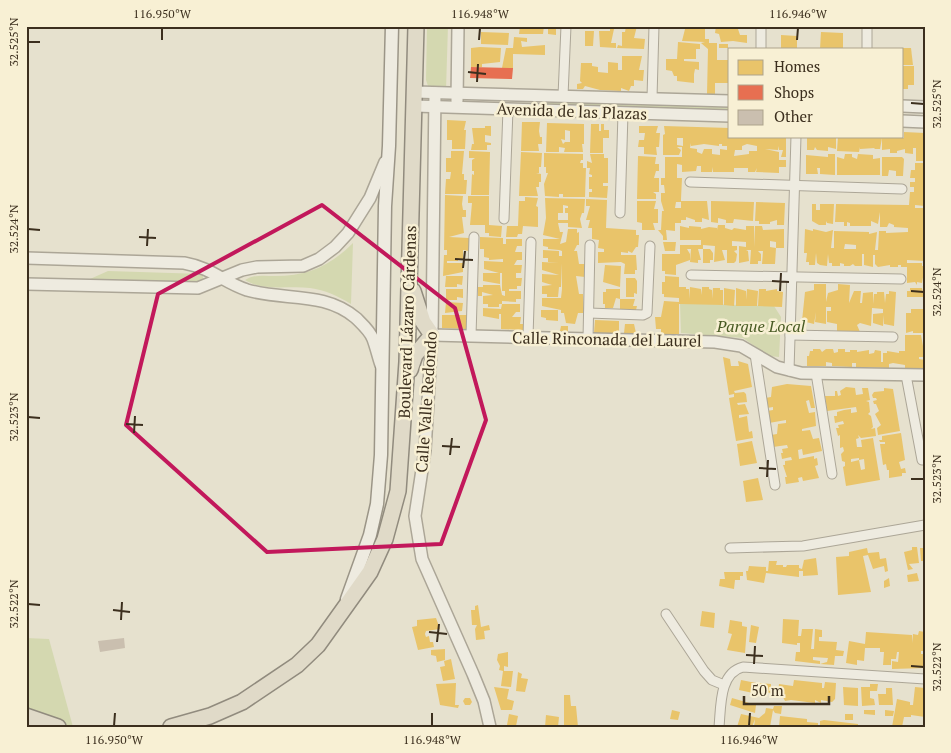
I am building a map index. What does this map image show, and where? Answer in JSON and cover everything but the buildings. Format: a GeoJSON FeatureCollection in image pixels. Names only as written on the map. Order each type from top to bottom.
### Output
{"type":"FeatureCollection","features":[{"type":"Feature","properties":{"kind":"highway","name":"Boulevard Lázaro Cárdenas"},"geometry":{"type":"LineString","coordinates":[[171,727],[210,716],[242,702],[274,683],[297,665],[318,645],[345,604],[370,572],[393,517],[398,491],[405,393],[416,26]]}},
{"type":"Feature","properties":{"kind":"highway"},"geometry":{"type":"LineString","coordinates":[[405,393],[416,355],[432,335],[415,302],[409,272]]}},
{"type":"Feature","properties":{"kind":"highway"},"geometry":{"type":"LineString","coordinates":[[26,716],[58,727]]}},
{"type":"Feature","properties":{"kind":"main road","name":"Boulevard Lázaro Cárdenas"},"geometry":{"type":"LineString","coordinates":[[345,604],[370,535],[377,504],[382,455],[385,206],[389,146],[392,26]]}},
{"type":"Feature","properties":{"kind":"street"},"geometry":{"type":"LineString","coordinates":[[457,107],[458,26]]}},
{"type":"Feature","properties":{"kind":"street"},"geometry":{"type":"LineString","coordinates":[[563,96],[566,26]]}},
{"type":"Feature","properties":{"kind":"street"},"geometry":{"type":"LineString","coordinates":[[652,98],[654,26]]}},
{"type":"Feature","properties":{"kind":"street"},"geometry":{"type":"LineString","coordinates":[[761,26],[761,48]]}},
{"type":"Feature","properties":{"kind":"street"},"geometry":{"type":"LineString","coordinates":[[867,26],[867,48]]}},
{"type":"Feature","properties":{"kind":"street","name":"Avenida de las Plazas"},"geometry":{"type":"LineString","coordinates":[[415,99],[435,93],[457,93],[728,101]]}},
{"type":"Feature","properties":{"kind":"street","name":"Calle Valle Redondo"},"geometry":{"type":"LineString","coordinates":[[435,93],[432,335],[426,450],[415,509],[418,543],[428,576],[484,701],[490,727]]}},
{"type":"Feature","properties":{"kind":"street","name":"Avenida de las Plazas"},"geometry":{"type":"LineString","coordinates":[[415,99],[435,107],[728,116]]}},
{"type":"Feature","properties":{"kind":"street"},"geometry":{"type":"LineString","coordinates":[[904,106],[925,107]]}},
{"type":"Feature","properties":{"kind":"street"},"geometry":{"type":"LineString","coordinates":[[504,219],[508,109]]}},
{"type":"Feature","properties":{"kind":"street"},"geometry":{"type":"LineString","coordinates":[[620,213],[624,113]]}},
{"type":"Feature","properties":{"kind":"street"},"geometry":{"type":"LineString","coordinates":[[904,121],[925,122]]}},
{"type":"Feature","properties":{"kind":"street"},"geometry":{"type":"LineString","coordinates":[[789,371],[796,138]]}},
{"type":"Feature","properties":{"kind":"street"},"geometry":{"type":"LineString","coordinates":[[26,284],[198,288],[224,279],[242,270],[257,267],[303,266],[319,259],[335,247],[348,233],[370,198],[380,176],[389,146]]}},
{"type":"Feature","properties":{"kind":"street"},"geometry":{"type":"LineString","coordinates":[[690,182],[902,189]]}},
{"type":"Feature","properties":{"kind":"street"},"geometry":{"type":"LineString","coordinates":[[471,336],[474,237]]}},
{"type":"Feature","properties":{"kind":"street"},"geometry":{"type":"LineString","coordinates":[[528,337],[532,242]]}},
{"type":"Feature","properties":{"kind":"street"},"geometry":{"type":"LineString","coordinates":[[588,339],[590,245]]}},
{"type":"Feature","properties":{"kind":"street"},"geometry":{"type":"LineString","coordinates":[[589,313],[643,315],[647,313],[650,246]]}},
{"type":"Feature","properties":{"kind":"street"},"geometry":{"type":"LineString","coordinates":[[26,258],[184,263],[200,266],[224,279],[258,292],[330,302],[346,310],[373,337],[383,373]]}},
{"type":"Feature","properties":{"kind":"street"},"geometry":{"type":"LineString","coordinates":[[691,275],[901,279]]}},
{"type":"Feature","properties":{"kind":"street","name":"Calle Rinconada del Laurel"},"geometry":{"type":"LineString","coordinates":[[432,335],[715,342],[741,346],[789,371],[925,375]]}},
{"type":"Feature","properties":{"kind":"street"},"geometry":{"type":"LineString","coordinates":[[790,335],[893,337]]}},
{"type":"Feature","properties":{"kind":"street"},"geometry":{"type":"LineString","coordinates":[[755,354],[776,485]]}},
{"type":"Feature","properties":{"kind":"street"},"geometry":{"type":"LineString","coordinates":[[816,373],[832,474]]}},
{"type":"Feature","properties":{"kind":"street"},"geometry":{"type":"LineString","coordinates":[[906,375],[922,460]]}},
{"type":"Feature","properties":{"kind":"street"},"geometry":{"type":"LineString","coordinates":[[730,548],[803,546],[925,525]]}},
{"type":"Feature","properties":{"kind":"street"},"geometry":{"type":"LineString","coordinates":[[666,614],[704,671],[712,680],[724,685]]}},
{"type":"Feature","properties":{"kind":"street"},"geometry":{"type":"LineString","coordinates":[[719,727],[724,685],[732,672],[743,667],[925,679]]}},
{"type":"Feature","properties":{"kind":"highlighted area"},"geometry":{"type":"Polygon","coordinates":[[[322,205],[455,308],[486,420],[441,544],[267,552],[126,425],[158,294],[322,205]]]}},
{"type":"Feature","properties":{"kind":"green space"},"geometry":{"type":"Polygon","coordinates":[[[427,26],[448,26],[446,89],[429,89],[426,80],[427,26]]]}},
{"type":"Feature","properties":{"kind":"green space"},"geometry":{"type":"Polygon","coordinates":[[[572,102],[728,106],[728,115],[502,105],[572,102]]]}},
{"type":"Feature","properties":{"kind":"green space"},"geometry":{"type":"Polygon","coordinates":[[[353,243],[351,304],[341,298],[316,289],[260,286],[245,280],[256,276],[287,276],[308,272],[327,264],[353,243]]]}},
{"type":"Feature","properties":{"kind":"green space"},"geometry":{"type":"Polygon","coordinates":[[[108,271],[203,274],[203,283],[90,279],[108,271]]]}},
{"type":"Feature","properties":{"kind":"green space","name":"Parque Local"},"geometry":{"type":"Polygon","coordinates":[[[680,303],[774,306],[781,317],[779,357],[769,356],[743,338],[681,333],[680,303]]]}},
{"type":"Feature","properties":{"kind":"green space"},"geometry":{"type":"Polygon","coordinates":[[[26,638],[49,639],[73,727],[26,715],[26,638]]]}}]}
